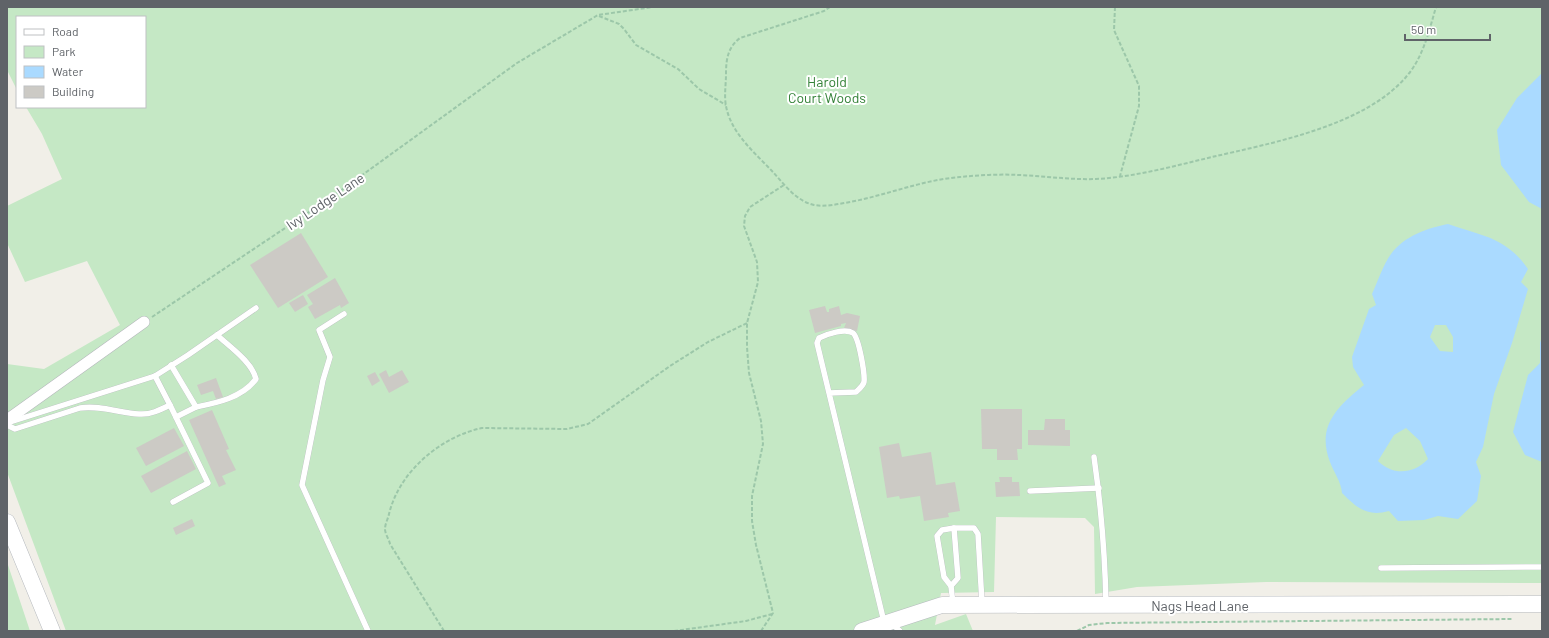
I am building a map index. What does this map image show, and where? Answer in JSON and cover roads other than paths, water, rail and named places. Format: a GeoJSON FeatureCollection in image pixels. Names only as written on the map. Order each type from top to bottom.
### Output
{"type":"FeatureCollection","features":[{"type":"Feature","properties":{"kind":"street"},"geometry":{"type":"LineString","coordinates":[[7,423],[144,322]]}},
{"type":"Feature","properties":{"kind":"street"},"geometry":{"type":"LineString","coordinates":[[7,522],[52,631]]}},
{"type":"Feature","properties":{"kind":"street","name":"Nags Head Lane"},"geometry":{"type":"LineString","coordinates":[[862,631],[891,626],[942,605],[953,604],[1542,604]]}},
{"type":"Feature","properties":{"kind":"lane"},"geometry":{"type":"LineString","coordinates":[[7,423],[155,376],[256,308]]}},
{"type":"Feature","properties":{"kind":"lane"},"geometry":{"type":"LineString","coordinates":[[344,314],[319,330],[330,357],[323,380],[302,485],[368,631]]}},
{"type":"Feature","properties":{"kind":"lane"},"geometry":{"type":"LineString","coordinates":[[829,393],[856,392],[863,384],[864,375],[858,341],[853,334],[849,332],[825,335],[817,341],[829,393],[891,626]]}},
{"type":"Feature","properties":{"kind":"lane"},"geometry":{"type":"LineString","coordinates":[[176,417],[196,407],[223,401],[239,393],[256,379],[251,368],[217,335]]}},
{"type":"Feature","properties":{"kind":"lane"},"geometry":{"type":"LineString","coordinates":[[171,365],[196,407]]}},
{"type":"Feature","properties":{"kind":"lane"},"geometry":{"type":"LineString","coordinates":[[155,376],[208,483],[173,502]]}},
{"type":"Feature","properties":{"kind":"lane"},"geometry":{"type":"LineString","coordinates":[[7,423],[15,429],[80,408],[91,406],[141,414],[156,412],[170,405]]}},
{"type":"Feature","properties":{"kind":"lane"},"geometry":{"type":"LineString","coordinates":[[1094,457],[1099,488],[1105,556],[1106,605]]}},
{"type":"Feature","properties":{"kind":"lane"},"geometry":{"type":"LineString","coordinates":[[1030,490],[1099,488]]}},
{"type":"Feature","properties":{"kind":"lane"},"geometry":{"type":"LineString","coordinates":[[953,604],[951,586],[944,577],[937,536],[942,530],[972,527],[978,534],[982,605]]}},
{"type":"Feature","properties":{"kind":"lane"},"geometry":{"type":"LineString","coordinates":[[951,586],[958,578],[954,528]]}},
{"type":"Feature","properties":{"kind":"lane"},"geometry":{"type":"LineString","coordinates":[[1381,568],[1542,568]]}},
{"type":"Feature","properties":{"kind":"water"},"geometry":{"type":"Polygon","coordinates":[[[1542,73],[1542,209],[1529,202],[1501,165],[1497,130],[1517,98],[1542,73]]]}},
{"type":"Feature","properties":{"kind":"water"},"geometry":{"type":"Polygon","coordinates":[[[1448,224],[1482,235],[1511,250],[1520,258],[1528,269],[1521,282],[1528,289],[1512,343],[1494,394],[1483,447],[1476,462],[1481,476],[1477,501],[1458,519],[1438,516],[1424,520],[1398,521],[1389,511],[1374,513],[1363,510],[1342,493],[1339,481],[1326,449],[1326,438],[1328,427],[1338,409],[1364,385],[1353,367],[1352,357],[1369,309],[1376,305],[1372,294],[1386,263],[1391,254],[1403,242],[1417,234],[1448,224]],[[1435,325],[1430,337],[1440,351],[1453,352],[1453,337],[1446,325],[1435,325]],[[1406,428],[1394,435],[1378,461],[1390,469],[1397,471],[1410,470],[1416,468],[1428,459],[1420,441],[1406,428]]]}},
{"type":"Feature","properties":{"kind":"water"},"geometry":{"type":"Polygon","coordinates":[[[1542,336],[1542,462],[1525,455],[1513,432],[1528,375],[1540,363],[1540,343],[1542,336]]]}},
{"type":"Feature","properties":{"kind":"park label","name":"Harold Court Woods"},"geometry":{"type":"Point","coordinates":[827,90]}}]}
